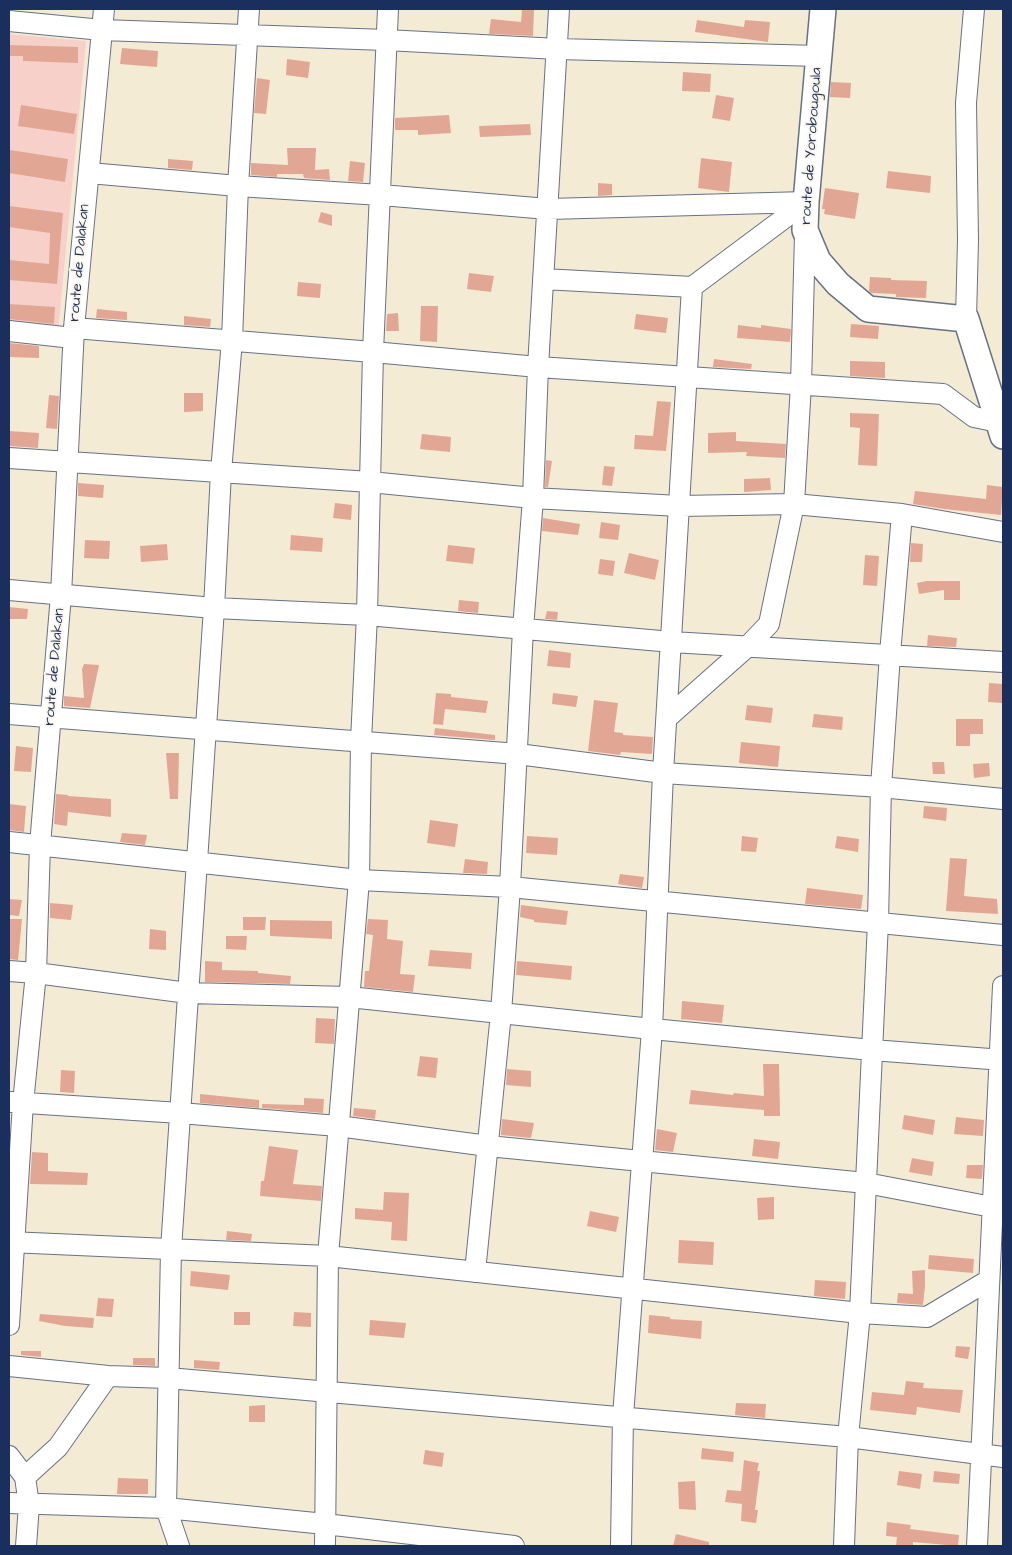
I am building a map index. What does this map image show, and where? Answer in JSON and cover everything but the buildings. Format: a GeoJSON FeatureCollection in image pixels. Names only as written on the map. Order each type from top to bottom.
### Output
{"type":"FeatureCollection","features":[{"type":"Feature","properties":{"kind":"main road","name":"route de Yorobougoula"},"geometry":{"type":"LineString","coordinates":[[823,9],[805,230],[818,261],[838,284],[868,309],[966,319]]}},
{"type":"Feature","properties":{"kind":"main road"},"geometry":{"type":"LineString","coordinates":[[966,319],[1002,427]]}},
{"type":"Feature","properties":{"kind":"street","name":"route de Dalakan"},"geometry":{"type":"LineString","coordinates":[[9,1325],[16,1102],[36,973],[40,845],[61,595],[74,333],[104,9]]}},
{"type":"Feature","properties":{"kind":"street"},"geometry":{"type":"LineString","coordinates":[[180,1546],[166,1508],[171,1249],[214,608],[220,472],[232,340],[238,186],[249,9]]}},
{"type":"Feature","properties":{"kind":"street"},"geometry":{"type":"LineString","coordinates":[[325,1546],[328,1256],[359,880],[372,352],[381,195],[388,9]]}},
{"type":"Feature","properties":{"kind":"street"},"geometry":{"type":"LineString","coordinates":[[475,1272],[501,1012],[510,887],[559,9]]}},
{"type":"Feature","properties":{"kind":"street"},"geometry":{"type":"LineString","coordinates":[[966,319],[968,240],[966,103],[974,9]]}},
{"type":"Feature","properties":{"kind":"street"},"geometry":{"type":"LineString","coordinates":[[9,21],[102,30],[386,40],[558,49],[819,56]]}},
{"type":"Feature","properties":{"kind":"street"},"geometry":{"type":"LineString","coordinates":[[88,173],[548,209],[806,202]]}},
{"type":"Feature","properties":{"kind":"street"},"geometry":{"type":"LineString","coordinates":[[543,279],[692,287],[806,202]]}},
{"type":"Feature","properties":{"kind":"street"},"geometry":{"type":"LineString","coordinates":[[667,718],[769,624],[794,504],[801,384],[805,230]]}},
{"type":"Feature","properties":{"kind":"street"},"geometry":{"type":"LineString","coordinates":[[621,1546],[623,1416],[652,1029],[663,773],[692,287]]}},
{"type":"Feature","properties":{"kind":"street"},"geometry":{"type":"LineString","coordinates":[[9,332],[232,340],[538,367],[943,394],[974,417],[1002,427]]}},
{"type":"Feature","properties":{"kind":"street"},"geometry":{"type":"LineString","coordinates":[[9,458],[370,482],[533,498],[679,506],[794,504],[902,514],[1003,532]]}},
{"type":"Feature","properties":{"kind":"street"},"geometry":{"type":"LineString","coordinates":[[844,1546],[848,1437],[860,1313],[878,922],[881,787],[902,514]]}},
{"type":"Feature","properties":{"kind":"street"},"geometry":{"type":"LineString","coordinates":[[9,590],[214,608],[366,615],[672,642],[1003,662]]}},
{"type":"Feature","properties":{"kind":"street"},"geometry":{"type":"LineString","coordinates":[[9,714],[518,754],[663,773],[881,787],[1003,799]]}},
{"type":"Feature","properties":{"kind":"street"},"geometry":{"type":"LineString","coordinates":[[9,842],[359,880],[510,887],[1003,934]]}},
{"type":"Feature","properties":{"kind":"street"},"geometry":{"type":"LineString","coordinates":[[9,971],[188,993],[349,997],[652,1029],[872,1050],[1002,1060]]}},
{"type":"Feature","properties":{"kind":"street"},"geometry":{"type":"LineString","coordinates":[[977,1546],[989,1280],[996,1220],[1003,986]]}},
{"type":"Feature","properties":{"kind":"street"},"geometry":{"type":"LineString","coordinates":[[16,1102],[338,1126],[488,1146],[866,1183],[996,1220]]}},
{"type":"Feature","properties":{"kind":"street"},"geometry":{"type":"LineString","coordinates":[[11,1242],[328,1256],[860,1313],[927,1317],[989,1280]]}},
{"type":"Feature","properties":{"kind":"street"},"geometry":{"type":"LineString","coordinates":[[9,1366],[108,1376],[168,1378],[623,1416],[848,1437],[1003,1457]]}},
{"type":"Feature","properties":{"kind":"street"},"geometry":{"type":"LineString","coordinates":[[26,1477],[58,1447],[108,1376]]}},
{"type":"Feature","properties":{"kind":"street"},"geometry":{"type":"LineString","coordinates":[[9,1456],[26,1477],[29,1505],[26,1546]]}},
{"type":"Feature","properties":{"kind":"street"},"geometry":{"type":"LineString","coordinates":[[9,1504],[166,1508],[325,1524],[489,1545],[514,1546]]}},
{"type":"Feature","properties":{"kind":"shaded area"},"geometry":{"type":"Polygon","coordinates":[[[9,34],[86,41],[58,332],[9,328],[9,34]]]}}]}
